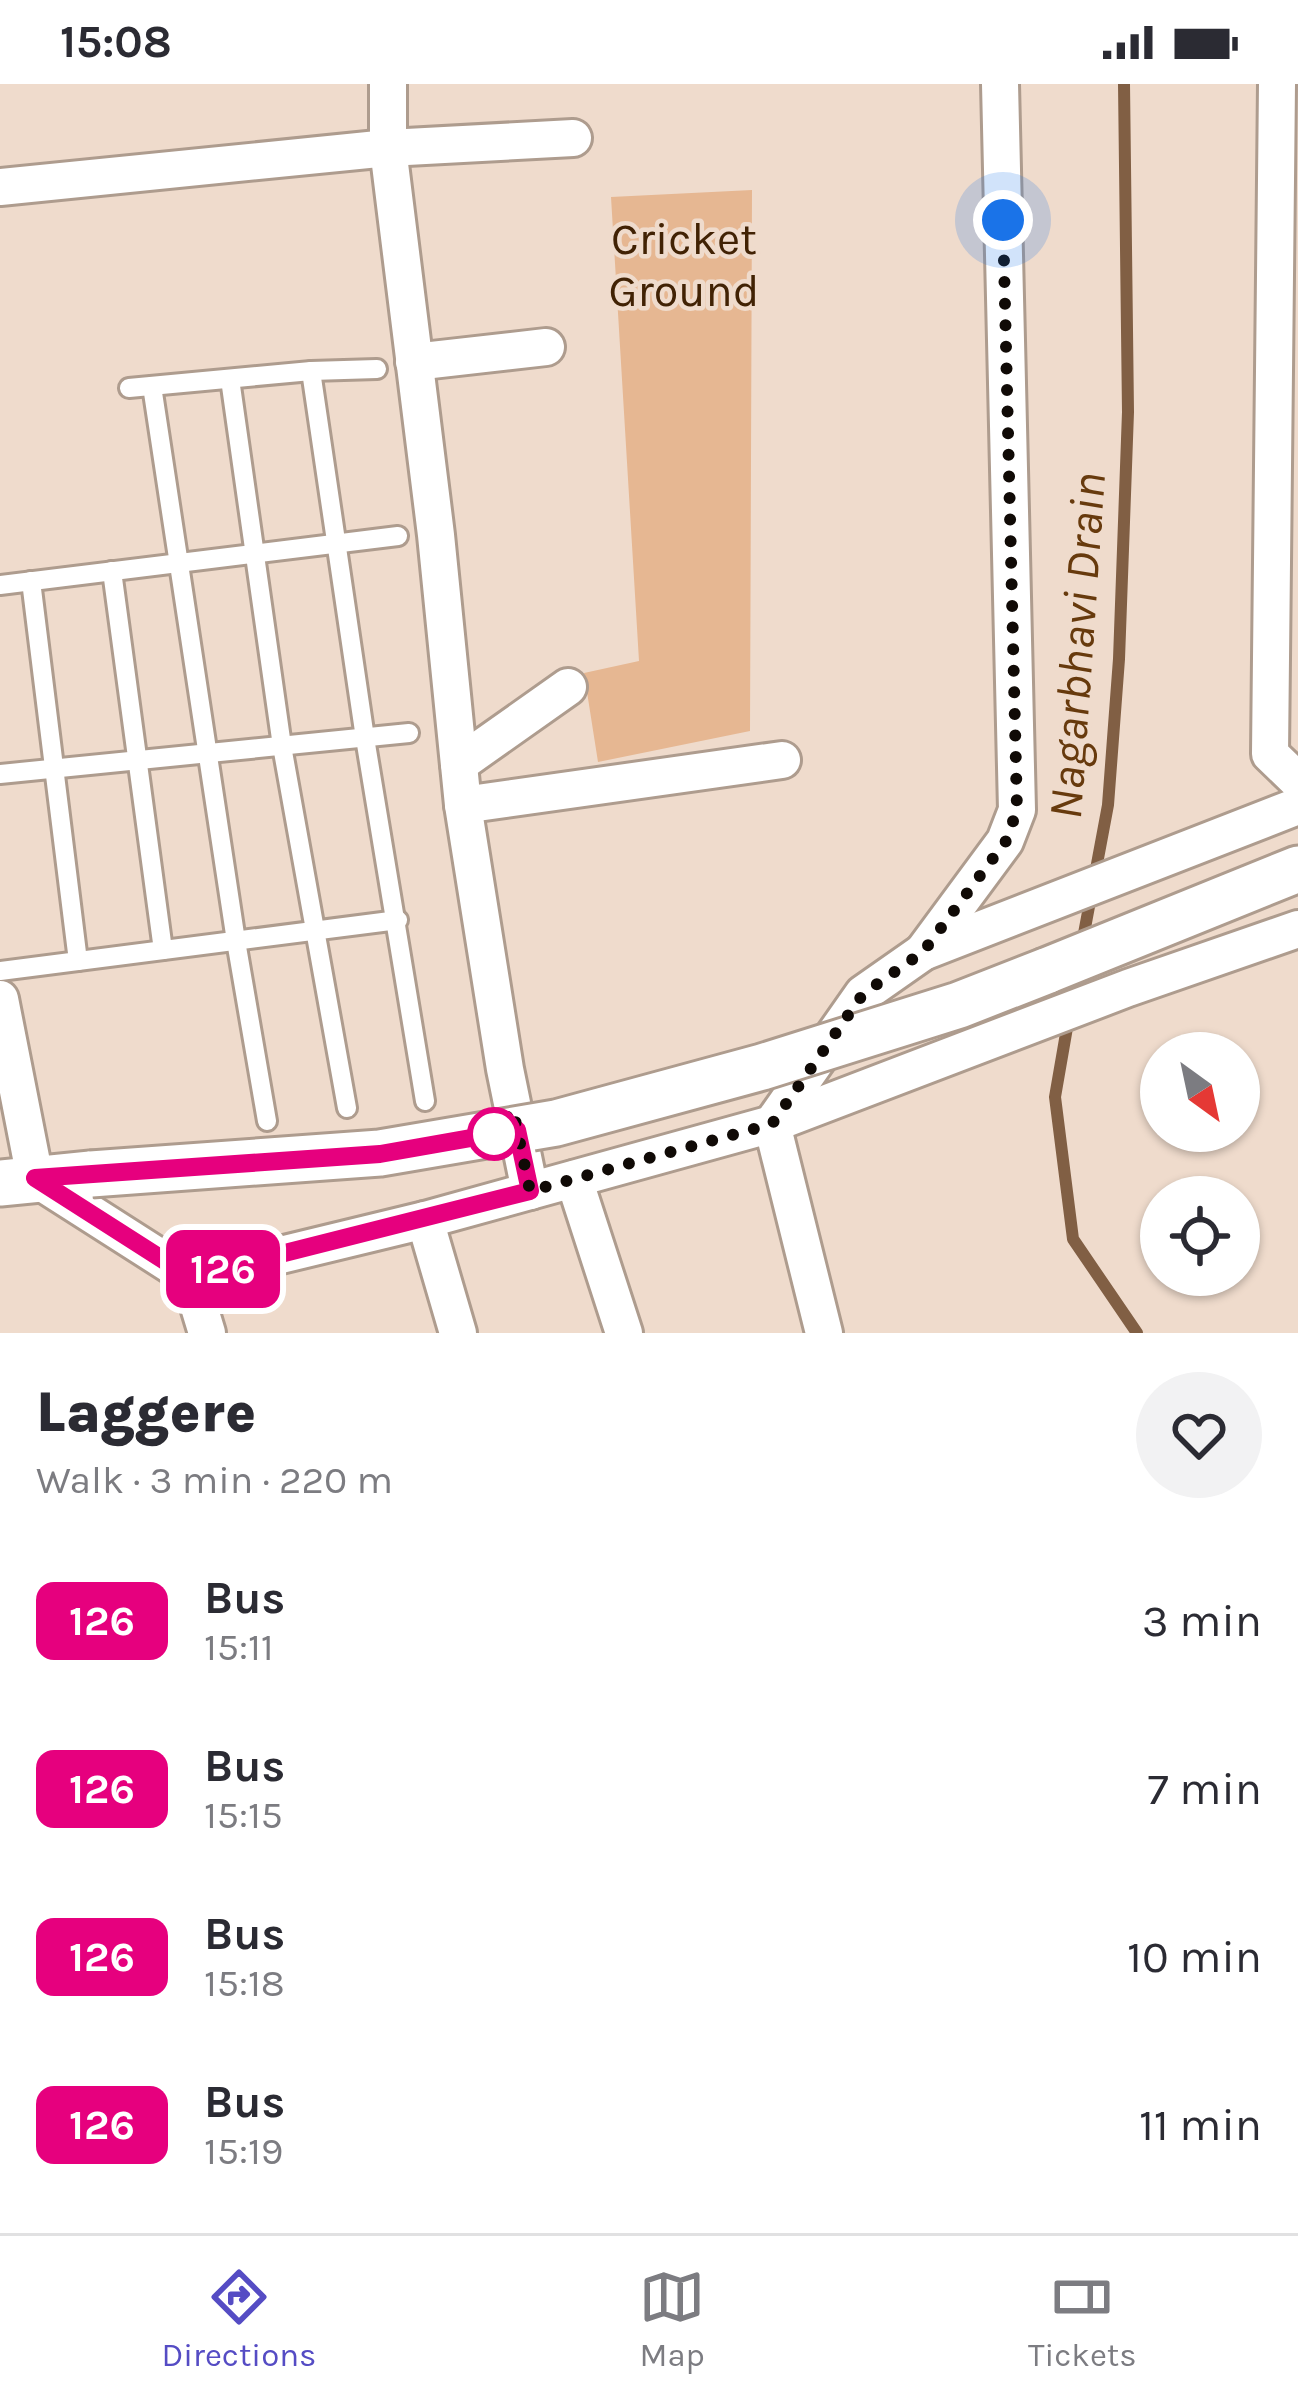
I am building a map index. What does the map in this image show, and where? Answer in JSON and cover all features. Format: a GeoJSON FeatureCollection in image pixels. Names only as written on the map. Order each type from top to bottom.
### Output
{"type":"FeatureCollection","features":[{"type":"Feature","properties":{"kind":"street"},"geometry":{"type":"LineString","coordinates":[[388,84],[388,148],[463,805],[505,1069],[530,1191]]}},
{"type":"Feature","properties":{"kind":"street"},"geometry":{"type":"LineString","coordinates":[[923,952],[1006,841],[1017,810],[1000,84]]}},
{"type":"Feature","properties":{"kind":"street"},"geometry":{"type":"LineString","coordinates":[[1277,84],[1270,754],[1298,781]]}},
{"type":"Feature","properties":{"kind":"street"},"geometry":{"type":"LineString","coordinates":[[0,187],[388,148],[574,138]]}},
{"type":"Feature","properties":{"kind":"street"},"geometry":{"type":"LineString","coordinates":[[414,362],[546,347]]}},
{"type":"Feature","properties":{"kind":"street"},"geometry":{"type":"LineString","coordinates":[[459,764],[568,687]]}},
{"type":"Feature","properties":{"kind":"street"},"geometry":{"type":"LineString","coordinates":[[463,805],[782,760]]}},
{"type":"Feature","properties":{"kind":"street"},"geometry":{"type":"LineString","coordinates":[[824,1333],[772,1124],[863,994],[923,952],[1298,806]]}},
{"type":"Feature","properties":{"kind":"street"},"geometry":{"type":"LineString","coordinates":[[17,1180],[380,1154],[556,1123],[762,1067],[959,1005],[1298,869]]}},
{"type":"Feature","properties":{"kind":"street"},"geometry":{"type":"LineString","coordinates":[[17,1180],[190,1277],[425,1220],[772,1124],[1128,988],[1298,929]]}},
{"type":"Feature","properties":{"kind":"street"},"geometry":{"type":"LineString","coordinates":[[0,999],[17,1180]]}},
{"type":"Feature","properties":{"kind":"street"},"geometry":{"type":"LineString","coordinates":[[574,1179],[624,1333]]}},
{"type":"Feature","properties":{"kind":"street"},"geometry":{"type":"LineString","coordinates":[[425,1220],[458,1333]]}},
{"type":"Feature","properties":{"kind":"street"},"geometry":{"type":"LineString","coordinates":[[190,1277],[207,1333]]}},
{"type":"Feature","properties":{"kind":"lane"},"geometry":{"type":"LineString","coordinates":[[129,388],[377,369]]}},
{"type":"Feature","properties":{"kind":"lane"},"geometry":{"type":"LineString","coordinates":[[311,371],[364,738],[425,1101]]}},
{"type":"Feature","properties":{"kind":"lane"},"geometry":{"type":"LineString","coordinates":[[230,379],[282,746],[347,1108]]}},
{"type":"Feature","properties":{"kind":"lane"},"geometry":{"type":"LineString","coordinates":[[152,386],[267,1121]]}},
{"type":"Feature","properties":{"kind":"lane"},"geometry":{"type":"LineString","coordinates":[[0,585],[398,536]]}},
{"type":"Feature","properties":{"kind":"lane"},"geometry":{"type":"LineString","coordinates":[[112,571],[163,950]]}},
{"type":"Feature","properties":{"kind":"lane"},"geometry":{"type":"LineString","coordinates":[[31,581],[78,961]]}},
{"type":"Feature","properties":{"kind":"lane"},"geometry":{"type":"LineString","coordinates":[[0,774],[409,733]]}},
{"type":"Feature","properties":{"kind":"lane"},"geometry":{"type":"LineString","coordinates":[[0,971],[398,920]]}},
{"type":"Feature","properties":{"kind":"green space","name":"Cricket Ground"},"geometry":{"type":"Polygon","coordinates":[[[752,190],[750,731],[598,762],[584,673],[639,661],[611,197],[752,190]]]}},
{"type":"Feature","properties":{"kind":"waterway","name":"Nagarbhavi Drain"},"geometry":{"type":"LineString","coordinates":[[1082,944],[1108,805],[1119,659],[1128,412],[1124,84]]}},
{"type":"Feature","properties":{"kind":"waterway","name":"Nagarbhavi Drain"},"geometry":{"type":"LineString","coordinates":[[1077,970],[1055,1097],[1073,1239],[1137,1333]]}},
{"type":"Feature","properties":{"kind":"bus line","name":"126"},"geometry":{"type":"LineString","coordinates":[[517,1130],[530,1191],[190,1277],[35,1178],[380,1154],[517,1130]]}},
{"type":"Feature","properties":{"kind":"route"},"geometry":{"type":"LineString","coordinates":[[494,1134],[513,1110],[530,1191],[772,1124],[863,994],[923,952],[1006,841],[1017,810],[1003,220]]}}]}
